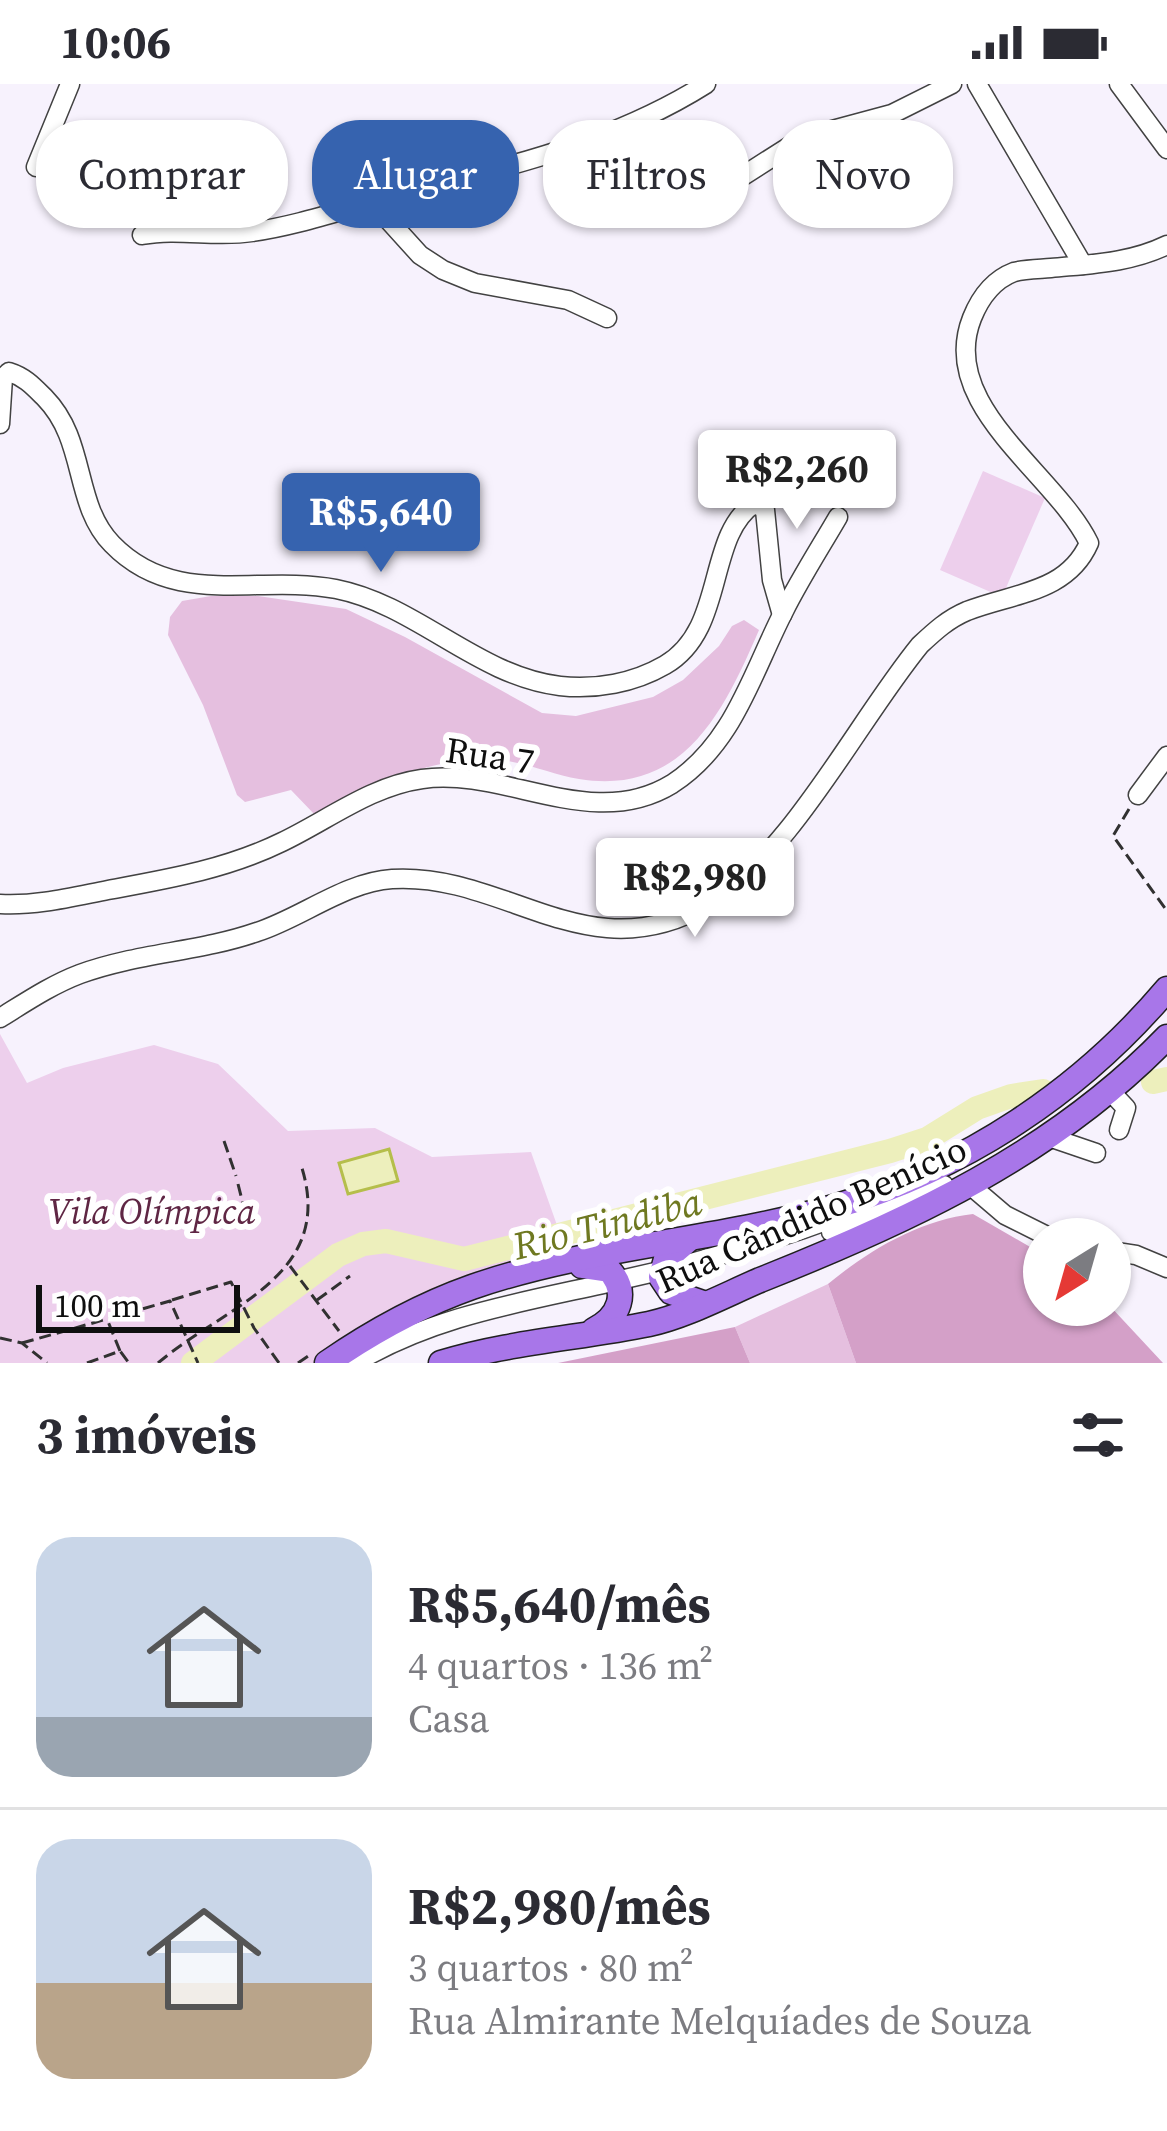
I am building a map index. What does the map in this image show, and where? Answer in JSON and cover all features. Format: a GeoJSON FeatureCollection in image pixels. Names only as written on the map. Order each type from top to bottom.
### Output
{"type":"FeatureCollection","features":[{"type":"Feature","properties":{"kind":"main road","name":"Rua Cândido Benício"},"geometry":{"type":"LineString","coordinates":[[327,1363],[386,1325],[455,1294],[548,1268],[835,1206],[906,1182],[975,1149],[1087,1071],[1128,1035],[1167,989]]}},
{"type":"Feature","properties":{"kind":"main road","name":"Rua Cândido Benício"},"geometry":{"type":"LineString","coordinates":[[441,1363],[653,1323],[805,1262],[970,1186],[1049,1137],[1111,1092],[1167,1037]]}},
{"type":"Feature","properties":{"kind":"main road"},"geometry":{"type":"LineString","coordinates":[[688,1239],[665,1258],[661,1275],[671,1292],[703,1303]]}},
{"type":"Feature","properties":{"kind":"main road"},"geometry":{"type":"LineString","coordinates":[[548,1268],[597,1265],[620,1286],[614,1314],[587,1334]]}},
{"type":"Feature","properties":{"kind":"street"},"geometry":{"type":"LineString","coordinates":[[55,120],[70,84]]}},
{"type":"Feature","properties":{"kind":"street"},"geometry":{"type":"LineString","coordinates":[[519,163],[611,133],[706,84]]}},
{"type":"Feature","properties":{"kind":"street"},"geometry":{"type":"LineString","coordinates":[[749,172],[793,144],[892,114],[952,84]]}},
{"type":"Feature","properties":{"kind":"street"},"geometry":{"type":"LineString","coordinates":[[977,84],[1083,265]]}},
{"type":"Feature","properties":{"kind":"street"},"geometry":{"type":"LineString","coordinates":[[1119,84],[1167,149]]}},
{"type":"Feature","properties":{"kind":"street"},"geometry":{"type":"LineString","coordinates":[[142,235],[166,230],[246,233],[312,219]]}},
{"type":"Feature","properties":{"kind":"street"},"geometry":{"type":"LineString","coordinates":[[396,228],[420,255],[443,270],[476,284],[568,300],[607,318]]}},
{"type":"Feature","properties":{"kind":"street"},"geometry":{"type":"LineString","coordinates":[[0,1018],[82,973],[255,933],[372,881],[447,882],[556,920],[613,928],[644,928],[674,920],[737,885],[787,830],[897,674],[944,622],[1052,584],[1080,563],[1089,543],[1076,515],[999,431],[972,385],[965,357],[967,332],[986,291],[1016,272],[1136,257],[1167,245]]}},
{"type":"Feature","properties":{"kind":"street"},"geometry":{"type":"LineString","coordinates":[[0,424],[1,384],[9,372],[23,376],[70,433],[93,513],[111,543],[146,572],[173,583],[336,589],[400,613],[484,661],[528,679],[565,687],[606,685],[664,666],[689,646],[706,615],[740,518],[755,503],[766,511],[772,580],[782,615]]}},
{"type":"Feature","properties":{"kind":"street","name":"Rua 7"},"geometry":{"type":"LineString","coordinates":[[0,904],[57,900],[225,865],[398,783],[426,778],[453,778],[577,802],[641,797],[669,786],[697,765],[721,737],[838,517]]}},
{"type":"Feature","properties":{"kind":"street"},"geometry":{"type":"LineString","coordinates":[[1138,795],[1167,756]]}},
{"type":"Feature","properties":{"kind":"street"},"geometry":{"type":"LineString","coordinates":[[661,1275],[777,1239],[981,1156],[1098,1073],[1167,1004]]}},
{"type":"Feature","properties":{"kind":"street"},"geometry":{"type":"LineString","coordinates":[[378,1363],[475,1322],[837,1230],[985,1166],[1067,1114],[1167,1022]]}},
{"type":"Feature","properties":{"kind":"street"},"geometry":{"type":"LineString","coordinates":[[1111,1092],[1126,1108],[1120,1130]]}},
{"type":"Feature","properties":{"kind":"street"},"geometry":{"type":"LineString","coordinates":[[1049,1137],[1096,1153]]}},
{"type":"Feature","properties":{"kind":"street"},"geometry":{"type":"LineString","coordinates":[[970,1186],[1023,1226]]}},
{"type":"Feature","properties":{"kind":"street"},"geometry":{"type":"LineString","coordinates":[[1131,1254],[1167,1268]]}},
{"type":"Feature","properties":{"kind":"street"},"geometry":{"type":"LineString","coordinates":[[355,1363],[422,1330],[482,1309],[620,1286]]}},
{"type":"Feature","properties":{"kind":"path"},"geometry":{"type":"LineString","coordinates":[[1138,795],[1113,836],[1167,911]]}},
{"type":"Feature","properties":{"kind":"path"},"geometry":{"type":"LineString","coordinates":[[224,1141],[236,1176]]}},
{"type":"Feature","properties":{"kind":"path"},"geometry":{"type":"LineString","coordinates":[[158,1363],[289,1265],[309,1223],[308,1184],[301,1165]]}},
{"type":"Feature","properties":{"kind":"path"},"geometry":{"type":"LineString","coordinates":[[238,1184],[248,1220]]}},
{"type":"Feature","properties":{"kind":"path"},"geometry":{"type":"LineString","coordinates":[[289,1265],[340,1333]]}},
{"type":"Feature","properties":{"kind":"path"},"geometry":{"type":"LineString","coordinates":[[316,1301],[350,1276]]}},
{"type":"Feature","properties":{"kind":"path"},"geometry":{"type":"LineString","coordinates":[[22,1343],[231,1282],[254,1328],[279,1363]]}},
{"type":"Feature","properties":{"kind":"path"},"geometry":{"type":"LineString","coordinates":[[170,1300],[197,1363]]}},
{"type":"Feature","properties":{"kind":"path"},"geometry":{"type":"LineString","coordinates":[[107,1318],[129,1363]]}},
{"type":"Feature","properties":{"kind":"path"},"geometry":{"type":"LineString","coordinates":[[0,1338],[22,1343],[47,1363]]}},
{"type":"Feature","properties":{"kind":"path"},"geometry":{"type":"LineString","coordinates":[[88,1363],[120,1351]]}},
{"type":"Feature","properties":{"kind":"shaded area"},"geometry":{"type":"Polygon","coordinates":[[[258,596],[346,609],[542,713],[576,716],[653,697],[683,680],[719,646],[732,626],[744,620],[759,630],[714,717],[673,761],[646,774],[615,781],[579,779],[513,762],[466,760],[399,776],[316,816],[291,790],[245,802],[237,795],[203,705],[168,635],[170,617],[182,601],[258,596]]]}},
{"type":"Feature","properties":{"kind":"shaded area"},"geometry":{"type":"Polygon","coordinates":[[[389,1149],[398,1181],[348,1194],[339,1163],[389,1149]]]}},
{"type":"Feature","properties":{"kind":"shaded area"},"geometry":{"type":"Polygon","coordinates":[[[973,1214],[1023,1243],[1023,1326],[1129,1326],[1163,1363],[856,1363],[828,1284],[896,1238],[973,1214]]]}},
{"type":"Feature","properties":{"kind":"shaded area"},"geometry":{"type":"Polygon","coordinates":[[[828,1284],[856,1363],[750,1363],[735,1327],[828,1284]]]}},
{"type":"Feature","properties":{"kind":"shaded area"},"geometry":{"type":"Polygon","coordinates":[[[735,1327],[750,1363],[558,1363],[735,1327]]]}},
{"type":"Feature","properties":{"kind":"green space"},"geometry":{"type":"Polygon","coordinates":[[[983,471],[1045,498],[1002,597],[940,570],[983,471]]]}},
{"type":"Feature","properties":{"kind":"green space","name":"Vila Olímpica"},"geometry":{"type":"Polygon","coordinates":[[[0,1034],[27,1083],[63,1068],[154,1045],[218,1064],[288,1131],[375,1128],[432,1157],[531,1152],[569,1259],[318,1363],[0,1363],[0,1034]]]}},
{"type":"Feature","properties":{"kind":"waterway","name":"Rio Tindiba"},"geometry":{"type":"LineString","coordinates":[[1153,1082],[1167,1079]]}},
{"type":"Feature","properties":{"kind":"waterway","name":"Rio Tindiba"},"geometry":{"type":"LineString","coordinates":[[193,1363],[338,1255],[363,1244],[386,1241],[464,1259],[890,1151],[927,1139],[977,1108],[1043,1091]]}}]}
